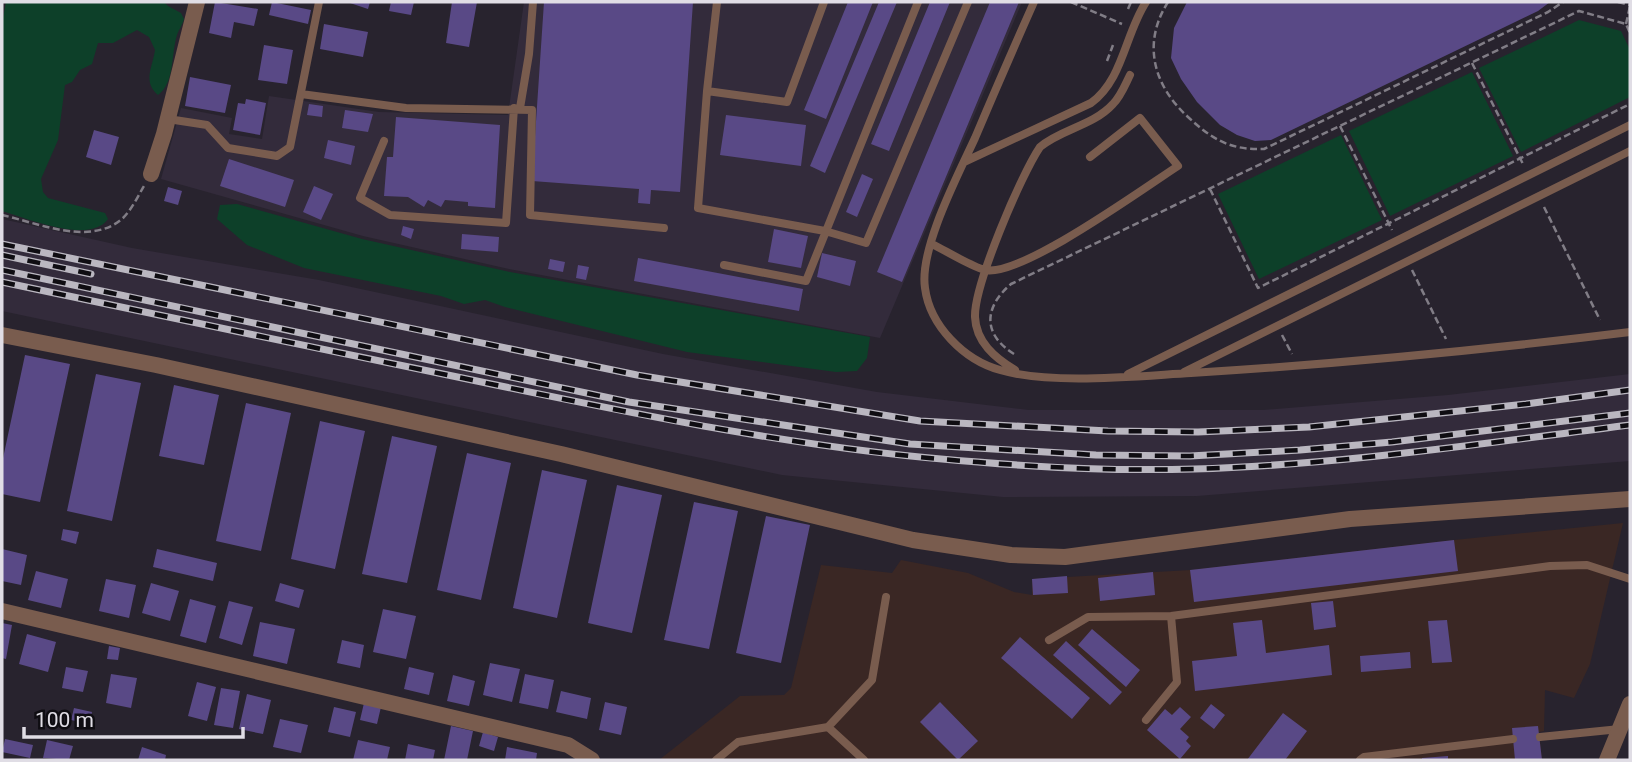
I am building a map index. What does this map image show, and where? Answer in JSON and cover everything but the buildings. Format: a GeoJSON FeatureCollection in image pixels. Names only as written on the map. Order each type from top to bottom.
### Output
{"type":"FeatureCollection","features":[{"type":"Feature","properties":{"kind":"street"},"geometry":{"type":"LineString","coordinates":[[151,174],[168,119],[197,2]]}},
{"type":"Feature","properties":{"kind":"street"},"geometry":{"type":"LineString","coordinates":[[2,335],[156,365],[548,452],[913,540],[1011,555],[1065,557],[1350,519],[1630,499]]}},
{"type":"Feature","properties":{"kind":"street"},"geometry":{"type":"LineString","coordinates":[[2,611],[568,745],[592,760]]}},
{"type":"Feature","properties":{"kind":"street"},"geometry":{"type":"LineString","coordinates":[[1608,760],[1630,704]]}},
{"type":"Feature","properties":{"kind":"lane"},"geometry":{"type":"LineString","coordinates":[[168,119],[206,125],[228,148],[277,156],[290,147],[319,2]]}},
{"type":"Feature","properties":{"kind":"lane"},"geometry":{"type":"LineString","coordinates":[[384,141],[360,198],[390,215],[506,223],[517,108],[529,54],[533,2]]}},
{"type":"Feature","properties":{"kind":"lane"},"geometry":{"type":"LineString","coordinates":[[718,2],[707,92],[698,208],[825,231],[866,243],[968,2]]}},
{"type":"Feature","properties":{"kind":"lane"},"geometry":{"type":"LineString","coordinates":[[707,92],[787,102],[824,2]]}},
{"type":"Feature","properties":{"kind":"lane"},"geometry":{"type":"LineString","coordinates":[[724,265],[806,281],[918,2]]}},
{"type":"Feature","properties":{"kind":"lane"},"geometry":{"type":"LineString","coordinates":[[1034,2],[942,213],[926,262],[924,285],[928,303],[939,326],[975,359],[999,370],[1021,374],[1066,377],[1124,376],[1476,351],[1630,332]]}},
{"type":"Feature","properties":{"kind":"lane"},"geometry":{"type":"LineString","coordinates":[[964,162],[1091,103],[1100,96],[1110,84],[1146,2]]}},
{"type":"Feature","properties":{"kind":"lane"},"geometry":{"type":"LineString","coordinates":[[1021,374],[995,356],[985,346],[979,334],[975,318],[976,308],[986,270],[1028,169],[1040,147],[1048,140],[1103,113],[1119,97],[1130,75]]}},
{"type":"Feature","properties":{"kind":"lane"},"geometry":{"type":"LineString","coordinates":[[301,94],[407,108],[532,110],[530,215],[664,228]]}},
{"type":"Feature","properties":{"kind":"lane"},"geometry":{"type":"LineString","coordinates":[[932,244],[986,270],[1009,267],[1056,245],[1178,166],[1140,118],[1090,157]]}},
{"type":"Feature","properties":{"kind":"lane"},"geometry":{"type":"LineString","coordinates":[[1124,376],[1630,125]]}},
{"type":"Feature","properties":{"kind":"lane"},"geometry":{"type":"LineString","coordinates":[[1181,373],[1630,151]]}},
{"type":"Feature","properties":{"kind":"lane"},"geometry":{"type":"LineString","coordinates":[[1049,640],[1088,617],[1171,616],[1550,566],[1587,565],[1630,579]]}},
{"type":"Feature","properties":{"kind":"lane"},"geometry":{"type":"LineString","coordinates":[[716,760],[738,741],[828,727],[872,680],[886,597]]}},
{"type":"Feature","properties":{"kind":"lane"},"geometry":{"type":"LineString","coordinates":[[1146,720],[1177,682],[1171,616]]}},
{"type":"Feature","properties":{"kind":"lane"},"geometry":{"type":"LineString","coordinates":[[828,727],[864,760]]}},
{"type":"Feature","properties":{"kind":"lane"},"geometry":{"type":"LineString","coordinates":[[1540,737],[1620,729]]}},
{"type":"Feature","properties":{"kind":"lane"},"geometry":{"type":"LineString","coordinates":[[1360,760],[1364,757],[1513,739]]}},
{"type":"Feature","properties":{"kind":"path"},"geometry":{"type":"LineString","coordinates":[[1071,2],[1122,23],[1104,68]]}},
{"type":"Feature","properties":{"kind":"path"},"geometry":{"type":"LineString","coordinates":[[1126,13],[1130,2]]}},
{"type":"Feature","properties":{"kind":"path"},"geometry":{"type":"LineString","coordinates":[[1168,2],[1155,31],[1152,50],[1155,71],[1161,85],[1176,106],[1201,129],[1217,140],[1236,148],[1250,150],[1264,149],[1548,12],[1563,2]]}},
{"type":"Feature","properties":{"kind":"path"},"geometry":{"type":"LineString","coordinates":[[1618,2],[1630,6],[1626,24],[1630,33]]}},
{"type":"Feature","properties":{"kind":"path"},"geometry":{"type":"LineString","coordinates":[[1014,354],[998,340],[989,320],[994,303],[1012,284],[1579,11],[1626,24]]}},
{"type":"Feature","properties":{"kind":"path"},"geometry":{"type":"LineString","coordinates":[[1472,63],[1528,176]]}},
{"type":"Feature","properties":{"kind":"path"},"geometry":{"type":"LineString","coordinates":[[1210,189],[1258,288],[1630,104]]}},
{"type":"Feature","properties":{"kind":"path"},"geometry":{"type":"LineString","coordinates":[[1340,126],[1397,241]]}},
{"type":"Feature","properties":{"kind":"path"},"geometry":{"type":"LineString","coordinates":[[2,215],[76,232],[106,229],[123,218],[151,174]]}},
{"type":"Feature","properties":{"kind":"path"},"geometry":{"type":"LineString","coordinates":[[1539,197],[1601,320]]}},
{"type":"Feature","properties":{"kind":"path"},"geometry":{"type":"LineString","coordinates":[[1407,262],[1446,339]]}},
{"type":"Feature","properties":{"kind":"shaded area"},"geometry":{"type":"Polygon","coordinates":[[[524,2],[1022,2],[880,338],[509,269],[363,236],[161,179],[181,108],[232,118],[229,134],[262,139],[269,96],[379,112],[508,115],[524,2]]]}},
{"type":"Feature","properties":{"kind":"shaded area"},"geometry":{"type":"Polygon","coordinates":[[[2,219],[132,248],[319,280],[663,354],[877,392],[1029,410],[1263,410],[1448,395],[1630,374],[1630,461],[1197,496],[1003,497],[782,475],[2,311],[2,219]]]}},
{"type":"Feature","properties":{"kind":"shaded area"},"geometry":{"type":"Polygon","coordinates":[[[1623,523],[1590,664],[1574,698],[1545,690],[1544,731],[1539,732],[1542,760],[659,760],[740,696],[784,695],[791,688],[821,565],[892,573],[901,560],[968,573],[1014,592],[1032,595],[1032,579],[1191,570],[1623,523]]]}},
{"type":"Feature","properties":{"kind":"green space"},"geometry":{"type":"Polygon","coordinates":[[[6,2],[164,2],[181,13],[184,19],[175,42],[170,75],[158,95],[149,79],[155,50],[149,37],[137,30],[113,43],[98,43],[92,64],[80,70],[72,82],[65,85],[58,140],[41,179],[43,192],[48,198],[105,213],[108,219],[99,226],[87,230],[73,230],[2,211],[2,23],[6,2]]]}},
{"type":"Feature","properties":{"kind":"green space"},"geometry":{"type":"Polygon","coordinates":[[[1579,20],[1621,31],[1630,50],[1630,97],[1521,152],[1479,68],[1579,20]]]}},
{"type":"Feature","properties":{"kind":"green space"},"geometry":{"type":"Polygon","coordinates":[[[1472,72],[1513,156],[1390,216],[1349,131],[1472,72]]]}},
{"type":"Feature","properties":{"kind":"green space"},"geometry":{"type":"Polygon","coordinates":[[[1341,135],[1382,220],[1259,279],[1218,194],[1341,135]]]}},
{"type":"Feature","properties":{"kind":"green space"},"geometry":{"type":"Polygon","coordinates":[[[237,204],[362,239],[510,272],[870,337],[867,358],[857,371],[836,372],[687,352],[485,300],[464,304],[441,296],[304,268],[247,245],[217,219],[220,205],[237,204]]]}},
{"type":"Feature","properties":{"kind":"railway"},"geometry":{"type":"LineString","coordinates":[[2,244],[637,375],[920,421],[1108,431],[1198,432],[1309,427],[1630,390]]}},
{"type":"Feature","properties":{"kind":"railway"},"geometry":{"type":"LineString","coordinates":[[2,255],[91,274]]}},
{"type":"Feature","properties":{"kind":"railway"},"geometry":{"type":"LineString","coordinates":[[2,270],[629,402],[910,444],[1096,455],[1190,456],[1392,442],[1630,413]]}},
{"type":"Feature","properties":{"kind":"railway"},"geometry":{"type":"LineString","coordinates":[[2,282],[724,430],[851,449],[1005,464],[1167,470],[1249,467],[1412,452],[1630,425]]}}]}
